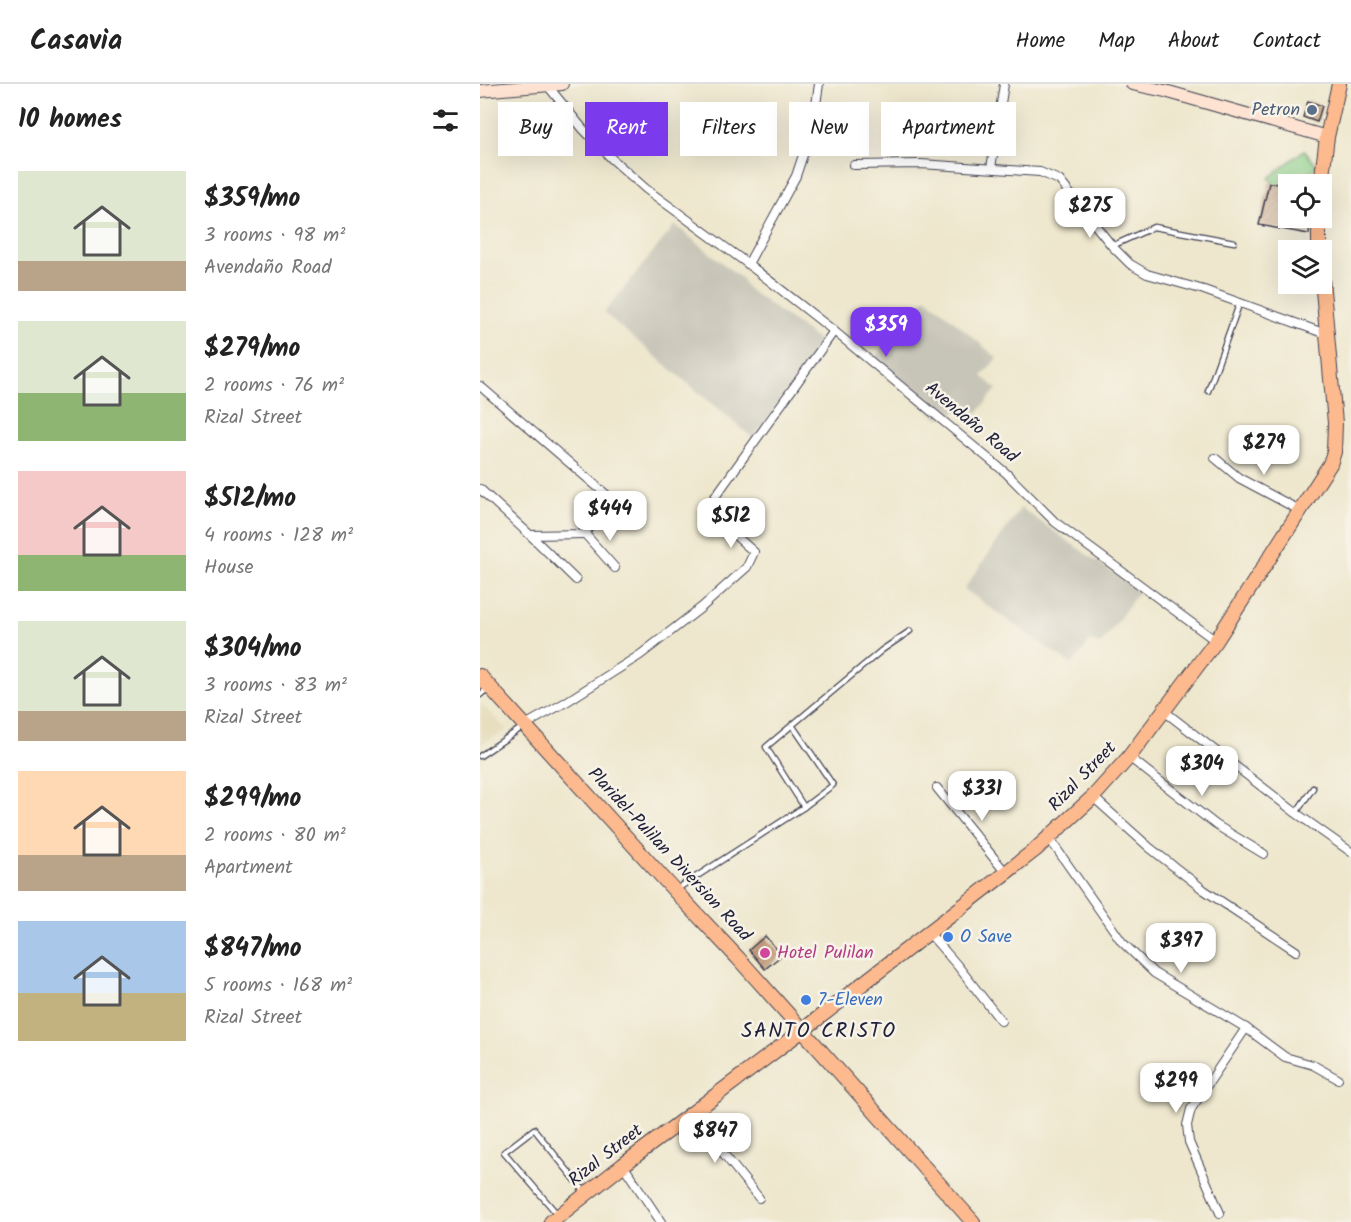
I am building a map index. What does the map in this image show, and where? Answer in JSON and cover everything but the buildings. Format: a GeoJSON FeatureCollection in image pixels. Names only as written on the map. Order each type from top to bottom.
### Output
{"type":"FeatureCollection","features":[{"type":"Feature","properties":{"kind":"main road"},"geometry":{"type":"LineString","coordinates":[[480,91],[562,84]]}},
{"type":"Feature","properties":{"kind":"main road"},"geometry":{"type":"LineString","coordinates":[[1132,84],[1165,91],[1327,137]]}},
{"type":"Feature","properties":{"kind":"main road"},"geometry":{"type":"LineString","coordinates":[[1322,174],[1327,137],[1339,84]]}},
{"type":"Feature","properties":{"kind":"main road","name":"Rizal Street"},"geometry":{"type":"LineString","coordinates":[[555,1219],[1006,873],[1049,838],[1129,757],[1216,641],[1330,464],[1334,452],[1335,423],[1323,294]]}},
{"type":"Feature","properties":{"kind":"main road","name":"Plaridel-Pulilan Diversion Road"},"geometry":{"type":"LineString","coordinates":[[483,686],[525,725],[803,1030],[973,1222]]}},
{"type":"Feature","properties":{"kind":"street","name":"Avendaño Road"},"geometry":{"type":"LineString","coordinates":[[547,84],[590,136],[646,189],[834,331],[1006,473],[1055,522],[1216,641]]}},
{"type":"Feature","properties":{"kind":"street"},"geometry":{"type":"LineString","coordinates":[[748,264],[796,176],[813,125],[819,84]]}},
{"type":"Feature","properties":{"kind":"street"},"geometry":{"type":"LineString","coordinates":[[991,168],[1004,84]]}},
{"type":"Feature","properties":{"kind":"street"},"geometry":{"type":"LineString","coordinates":[[854,165],[921,164],[1040,172],[1059,180],[1112,246],[1130,264],[1147,274],[1240,302],[1326,334]]}},
{"type":"Feature","properties":{"kind":"street"},"geometry":{"type":"LineString","coordinates":[[525,725],[640,655],[702,607],[747,567],[753,552],[710,513],[710,504],[834,331]]}},
{"type":"Feature","properties":{"kind":"street"},"geometry":{"type":"LineString","coordinates":[[480,386],[608,496],[585,534]]}},
{"type":"Feature","properties":{"kind":"street"},"geometry":{"type":"LineString","coordinates":[[1215,458],[1239,478],[1301,511]]}},
{"type":"Feature","properties":{"kind":"street"},"geometry":{"type":"LineString","coordinates":[[480,489],[576,580]]}},
{"type":"Feature","properties":{"kind":"street"},"geometry":{"type":"LineString","coordinates":[[530,535],[585,534],[615,568]]}},
{"type":"Feature","properties":{"kind":"street"},"geometry":{"type":"LineString","coordinates":[[1164,711],[1296,813],[1351,852]]}},
{"type":"Feature","properties":{"kind":"street"},"geometry":{"type":"LineString","coordinates":[[1129,757],[1216,825],[1264,854]]}},
{"type":"Feature","properties":{"kind":"street"},"geometry":{"type":"LineString","coordinates":[[937,788],[1006,873]]}},
{"type":"Feature","properties":{"kind":"street"},"geometry":{"type":"LineString","coordinates":[[1093,796],[1150,848],[1204,890],[1296,951]]}},
{"type":"Feature","properties":{"kind":"street"},"geometry":{"type":"LineString","coordinates":[[1049,838],[1122,942],[1154,973],[1246,1028],[1285,1057],[1313,1065],[1338,1079]]}},
{"type":"Feature","properties":{"kind":"street"},"geometry":{"type":"LineString","coordinates":[[928,933],[957,965],[1001,1021]]}},
{"type":"Feature","properties":{"kind":"street"},"geometry":{"type":"LineString","coordinates":[[1220,1213],[1189,1142],[1187,1125],[1191,1109],[1246,1028]]}},
{"type":"Feature","properties":{"kind":"street"},"geometry":{"type":"LineString","coordinates":[[692,1113],[759,1198]]}},
{"type":"Feature","properties":{"kind":"street"},"geometry":{"type":"LineString","coordinates":[[623,1165],[661,1222]]}},
{"type":"Feature","properties":{"kind":"lane"},"geometry":{"type":"LineString","coordinates":[[1112,246],[1154,227],[1234,242]]}},
{"type":"Feature","properties":{"kind":"lane"},"geometry":{"type":"LineString","coordinates":[[1208,391],[1240,302]]}},
{"type":"Feature","properties":{"kind":"lane"},"geometry":{"type":"LineString","coordinates":[[804,807],[766,747],[882,650],[910,631]]}},
{"type":"Feature","properties":{"kind":"lane"},"geometry":{"type":"LineString","coordinates":[[674,890],[804,807],[833,785],[792,724]]}},
{"type":"Feature","properties":{"kind":"lane"},"geometry":{"type":"LineString","coordinates":[[480,756],[525,725]]}},
{"type":"Feature","properties":{"kind":"lane"},"geometry":{"type":"LineString","coordinates":[[1296,813],[1313,788]]}},
{"type":"Feature","properties":{"kind":"lane"},"geometry":{"type":"LineString","coordinates":[[555,1219],[504,1152],[534,1129],[587,1194]]}},
{"type":"Feature","properties":{"kind":"shaded area"},"geometry":{"type":"Polygon","coordinates":[[[675,225],[741,278],[748,289],[825,345],[753,438],[604,313],[675,225]]]}},
{"type":"Feature","properties":{"kind":"shaded area"},"geometry":{"type":"Polygon","coordinates":[[[926,297],[997,358],[982,376],[997,389],[977,413],[964,402],[950,418],[937,418],[870,362],[926,297]]]}},
{"type":"Feature","properties":{"kind":"shaded area"},"geometry":{"type":"Polygon","coordinates":[[[1021,508],[1139,591],[1101,644],[1090,641],[1072,665],[964,589],[1021,508]]]}},
{"type":"Feature","properties":{"kind":"shaded area"},"geometry":{"type":"Polygon","coordinates":[[[480,703],[507,730],[480,745],[480,703]]]}},
{"type":"Feature","properties":{"kind":"green space"},"geometry":{"type":"Polygon","coordinates":[[[1304,150],[1317,166],[1307,174],[1278,174],[1278,188],[1269,178],[1304,150]]]}},
{"type":"Feature","properties":{"kind":"place","name":"Petron"},"geometry":{"type":"Point","coordinates":[1312,110]}},
{"type":"Feature","properties":{"kind":"place","name":"O Save"},"geometry":{"type":"Point","coordinates":[948,937]}},
{"type":"Feature","properties":{"kind":"place","name":"Hotel Pulilan"},"geometry":{"type":"Point","coordinates":[765,953]}},
{"type":"Feature","properties":{"kind":"place","name":"7-Eleven"},"geometry":{"type":"Point","coordinates":[806,1000]}},
{"type":"Feature","properties":{"kind":"district","name":"SANTO CRISTO"},"geometry":{"type":"Point","coordinates":[819,1031]}}]}
